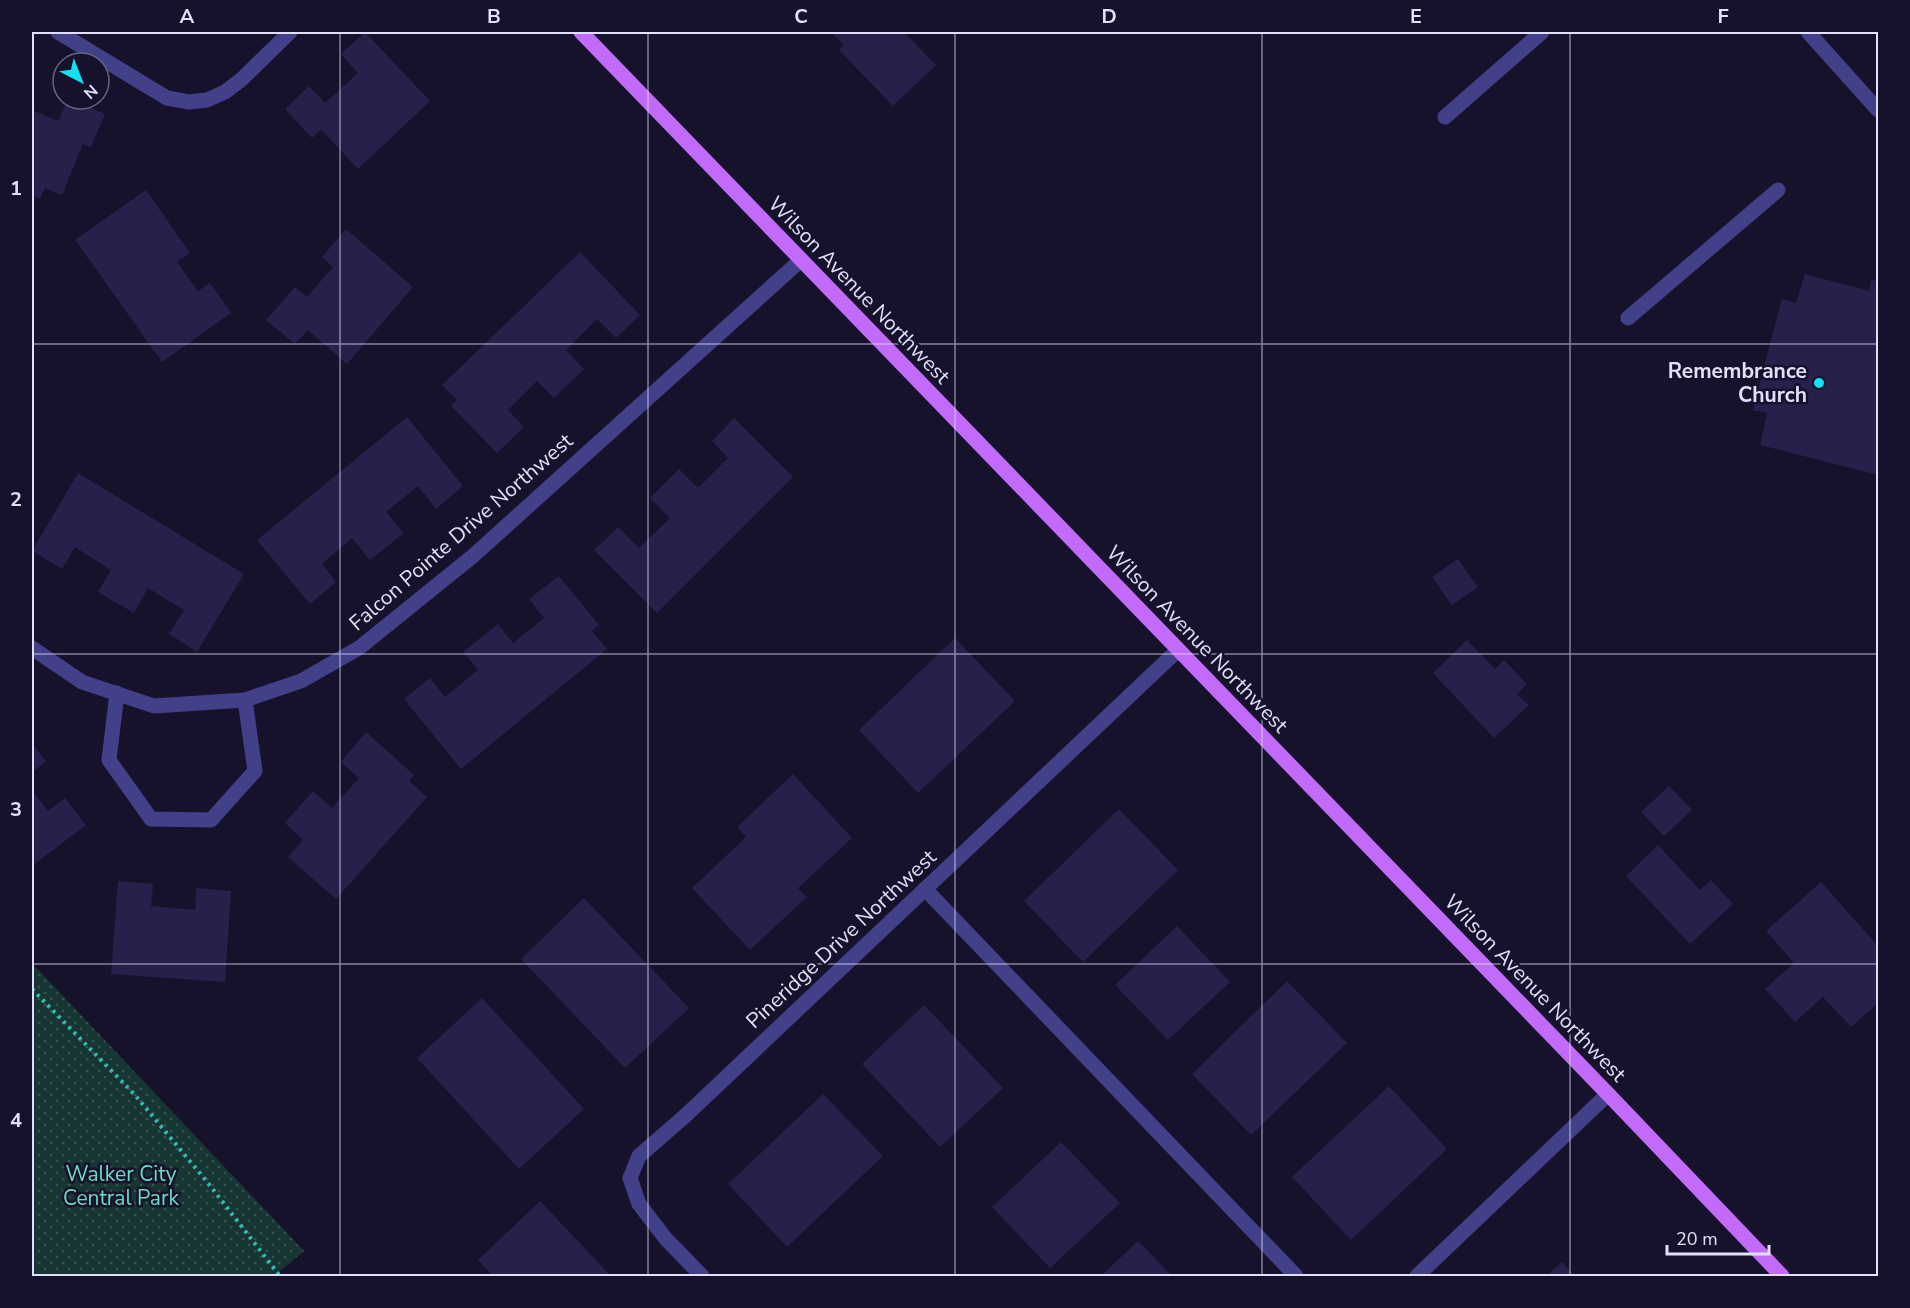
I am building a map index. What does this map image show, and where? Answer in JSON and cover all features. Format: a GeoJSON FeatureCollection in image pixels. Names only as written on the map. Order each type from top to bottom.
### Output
{"type":"FeatureCollection","features":[{"type":"Feature","properties":{"kind":"main road","name":"Wilson Avenue Northwest"},"geometry":{"type":"LineString","coordinates":[[581,32],[1782,1276]]}},
{"type":"Feature","properties":{"kind":"street"},"geometry":{"type":"LineString","coordinates":[[58,32],[167,98],[189,102],[207,100],[225,92],[242,79],[290,32]]}},
{"type":"Feature","properties":{"kind":"street"},"geometry":{"type":"LineString","coordinates":[[1444,117],[1542,32]]}},
{"type":"Feature","properties":{"kind":"street"},"geometry":{"type":"LineString","coordinates":[[1808,32],[1878,110]]}},
{"type":"Feature","properties":{"kind":"street"},"geometry":{"type":"LineString","coordinates":[[1628,318],[1778,190]]}},
{"type":"Feature","properties":{"kind":"street","name":"Falcon Pointe Drive Northwest"},"geometry":{"type":"LineString","coordinates":[[32,648],[82,682],[154,706],[245,700],[301,681],[359,648],[473,556],[801,260]]}},
{"type":"Feature","properties":{"kind":"street","name":"Pineridge Drive Northwest"},"geometry":{"type":"LineString","coordinates":[[702,1276],[666,1239],[639,1204],[630,1178],[639,1156],[694,1108],[1178,650]]}},
{"type":"Feature","properties":{"kind":"street"},"geometry":{"type":"LineString","coordinates":[[117,693],[109,760],[151,819],[211,820],[255,771],[245,700]]}},
{"type":"Feature","properties":{"kind":"street"},"geometry":{"type":"LineString","coordinates":[[925,889],[1296,1276]]}},
{"type":"Feature","properties":{"kind":"street"},"geometry":{"type":"LineString","coordinates":[[1417,1276],[1608,1094]]}},
{"type":"Feature","properties":{"kind":"path"},"geometry":{"type":"LineString","coordinates":[[32,989],[135,1095],[208,1183],[280,1276]]}},
{"type":"Feature","properties":{"kind":"green space","name":"Walker City Central Park"},"geometry":{"type":"Polygon","coordinates":[[[32,963],[304,1251],[274,1276],[32,1276],[32,963]]]}},
{"type":"Feature","properties":{"kind":"building"},"geometry":{"type":"Polygon","coordinates":[[[365,32],[430,101],[358,169],[321,129],[312,138],[285,109],[309,86],[325,103],[358,73],[341,54],[365,32]]]}},
{"type":"Feature","properties":{"kind":"building"},"geometry":{"type":"Polygon","coordinates":[[[831,32],[904,32],[936,65],[893,106],[839,50],[844,45],[831,32]]]}},
{"type":"Feature","properties":{"kind":"building"},"geometry":{"type":"Polygon","coordinates":[[[32,110],[58,121],[63,111],[98,111],[105,114],[91,147],[83,144],[62,195],[45,188],[40,199],[32,196],[32,110]]]}},
{"type":"Feature","properties":{"kind":"building"},"geometry":{"type":"Polygon","coordinates":[[[146,190],[190,253],[177,262],[198,291],[210,283],[231,313],[162,362],[75,240],[146,190]]]}},
{"type":"Feature","properties":{"kind":"building"},"geometry":{"type":"Polygon","coordinates":[[[346,229],[413,287],[347,364],[308,330],[295,344],[266,320],[295,287],[307,297],[333,267],[322,257],[346,229]]]}},
{"type":"Feature","properties":{"kind":"building"},"geometry":{"type":"Polygon","coordinates":[[[580,252],[640,315],[616,338],[597,319],[566,350],[584,369],[554,398],[537,381],[508,410],[524,427],[497,453],[451,406],[457,400],[442,385],[580,252]]]}},
{"type":"Feature","properties":{"kind":"building","name":"Remembrance Church"},"geometry":{"type":"Polygon","coordinates":[[[1805,274],[1869,291],[1871,280],[1878,281],[1878,475],[1760,445],[1767,413],[1753,410],[1767,355],[1782,299],[1796,303],[1805,274]]]}},
{"type":"Feature","properties":{"kind":"building"},"geometry":{"type":"Polygon","coordinates":[[[407,417],[463,486],[436,509],[418,486],[386,512],[404,533],[370,560],[352,538],[322,564],[336,582],[310,604],[257,540],[407,417]]]}},
{"type":"Feature","properties":{"kind":"building"},"geometry":{"type":"Polygon","coordinates":[[[734,418],[793,477],[657,613],[594,550],[618,527],[639,548],[670,518],[650,498],[679,469],[698,488],[728,458],[712,441],[734,418]]]}},
{"type":"Feature","properties":{"kind":"building"},"geometry":{"type":"Polygon","coordinates":[[[78,473],[244,574],[197,652],[169,634],[184,610],[148,588],[134,613],[98,592],[111,570],[75,547],[62,569],[32,551],[78,473]]]}},
{"type":"Feature","properties":{"kind":"building"},"geometry":{"type":"Polygon","coordinates":[[[1458,559],[1478,587],[1452,605],[1432,577],[1458,559]]]}},
{"type":"Feature","properties":{"kind":"building"},"geometry":{"type":"Polygon","coordinates":[[[559,576],[599,625],[592,631],[607,649],[461,769],[404,699],[430,678],[445,697],[478,670],[463,652],[498,624],[513,643],[544,618],[529,599],[559,576]]]}},
{"type":"Feature","properties":{"kind":"building"},"geometry":{"type":"Polygon","coordinates":[[[955,638],[1015,701],[918,793],[859,730],[955,638]]]}},
{"type":"Feature","properties":{"kind":"building"},"geometry":{"type":"Polygon","coordinates":[[[1467,640],[1495,669],[1504,660],[1527,684],[1517,694],[1529,705],[1494,738],[1433,673],[1467,640]]]}},
{"type":"Feature","properties":{"kind":"building"},"geometry":{"type":"Polygon","coordinates":[[[366,732],[414,775],[409,781],[427,797],[336,899],[288,857],[303,840],[285,823],[313,791],[332,808],[359,778],[341,762],[366,732]]]}},
{"type":"Feature","properties":{"kind":"building"},"geometry":{"type":"Polygon","coordinates":[[[32,743],[46,762],[32,772],[32,743]]]}},
{"type":"Feature","properties":{"kind":"building"},"geometry":{"type":"Polygon","coordinates":[[[793,774],[852,838],[798,888],[807,897],[750,950],[692,888],[746,837],[737,827],[793,774]]]}},
{"type":"Feature","properties":{"kind":"building"},"geometry":{"type":"Polygon","coordinates":[[[1669,786],[1692,810],[1664,836],[1641,812],[1669,786]]]}},
{"type":"Feature","properties":{"kind":"building"},"geometry":{"type":"Polygon","coordinates":[[[32,790],[48,811],[65,798],[86,825],[32,866],[32,790]]]}},
{"type":"Feature","properties":{"kind":"building"},"geometry":{"type":"Polygon","coordinates":[[[1119,809],[1178,870],[1083,962],[1024,901],[1119,809]]]}},
{"type":"Feature","properties":{"kind":"building"},"geometry":{"type":"Polygon","coordinates":[[[1658,845],[1700,890],[1711,880],[1733,904],[1690,944],[1626,876],[1658,845]]]}},
{"type":"Feature","properties":{"kind":"building"},"geometry":{"type":"Polygon","coordinates":[[[118,881],[153,884],[151,906],[195,910],[196,888],[231,891],[225,982],[111,974],[118,881]]]}},
{"type":"Feature","properties":{"kind":"building"},"geometry":{"type":"Polygon","coordinates":[[[1821,882],[1878,946],[1878,1003],[1851,1027],[1823,997],[1795,1022],[1765,989],[1794,963],[1766,931],[1821,882]]]}},
{"type":"Feature","properties":{"kind":"building"},"geometry":{"type":"Polygon","coordinates":[[[584,898],[689,1008],[625,1068],[521,959],[584,898]]]}},
{"type":"Feature","properties":{"kind":"building"},"geometry":{"type":"Polygon","coordinates":[[[1177,926],[1230,982],[1168,1040],[1115,985],[1177,926]]]}},
{"type":"Feature","properties":{"kind":"building"},"geometry":{"type":"Polygon","coordinates":[[[1287,981],[1347,1043],[1251,1135],[1192,1074],[1287,981]]]}},
{"type":"Feature","properties":{"kind":"building"},"geometry":{"type":"Polygon","coordinates":[[[482,998],[584,1109],[519,1169],[417,1058],[482,998]]]}},
{"type":"Feature","properties":{"kind":"building"},"geometry":{"type":"Polygon","coordinates":[[[924,1005],[1003,1088],[940,1147],[862,1064],[924,1005]]]}},
{"type":"Feature","properties":{"kind":"building"},"geometry":{"type":"Polygon","coordinates":[[[1389,1086],[1447,1149],[1351,1240],[1292,1177],[1389,1086]]]}},
{"type":"Feature","properties":{"kind":"building"},"geometry":{"type":"Polygon","coordinates":[[[823,1094],[883,1156],[787,1247],[728,1184],[823,1094]]]}},
{"type":"Feature","properties":{"kind":"building"},"geometry":{"type":"Polygon","coordinates":[[[1061,1142],[1120,1203],[1050,1268],[992,1207],[1061,1142]]]}},
{"type":"Feature","properties":{"kind":"building"},"geometry":{"type":"Polygon","coordinates":[[[540,1201],[611,1276],[493,1276],[478,1260],[540,1201]]]}},
{"type":"Feature","properties":{"kind":"building"},"geometry":{"type":"Polygon","coordinates":[[[1138,1241],[1172,1276],[1101,1276],[1138,1241]]]}},
{"type":"Feature","properties":{"kind":"building"},"geometry":{"type":"Polygon","coordinates":[[[1562,1262],[1575,1276],[1546,1276],[1562,1262]]]}},
{"type":"Feature","properties":{"kind":"place","name":"Remembrance Church"},"geometry":{"type":"Point","coordinates":[1819,383]}}]}
